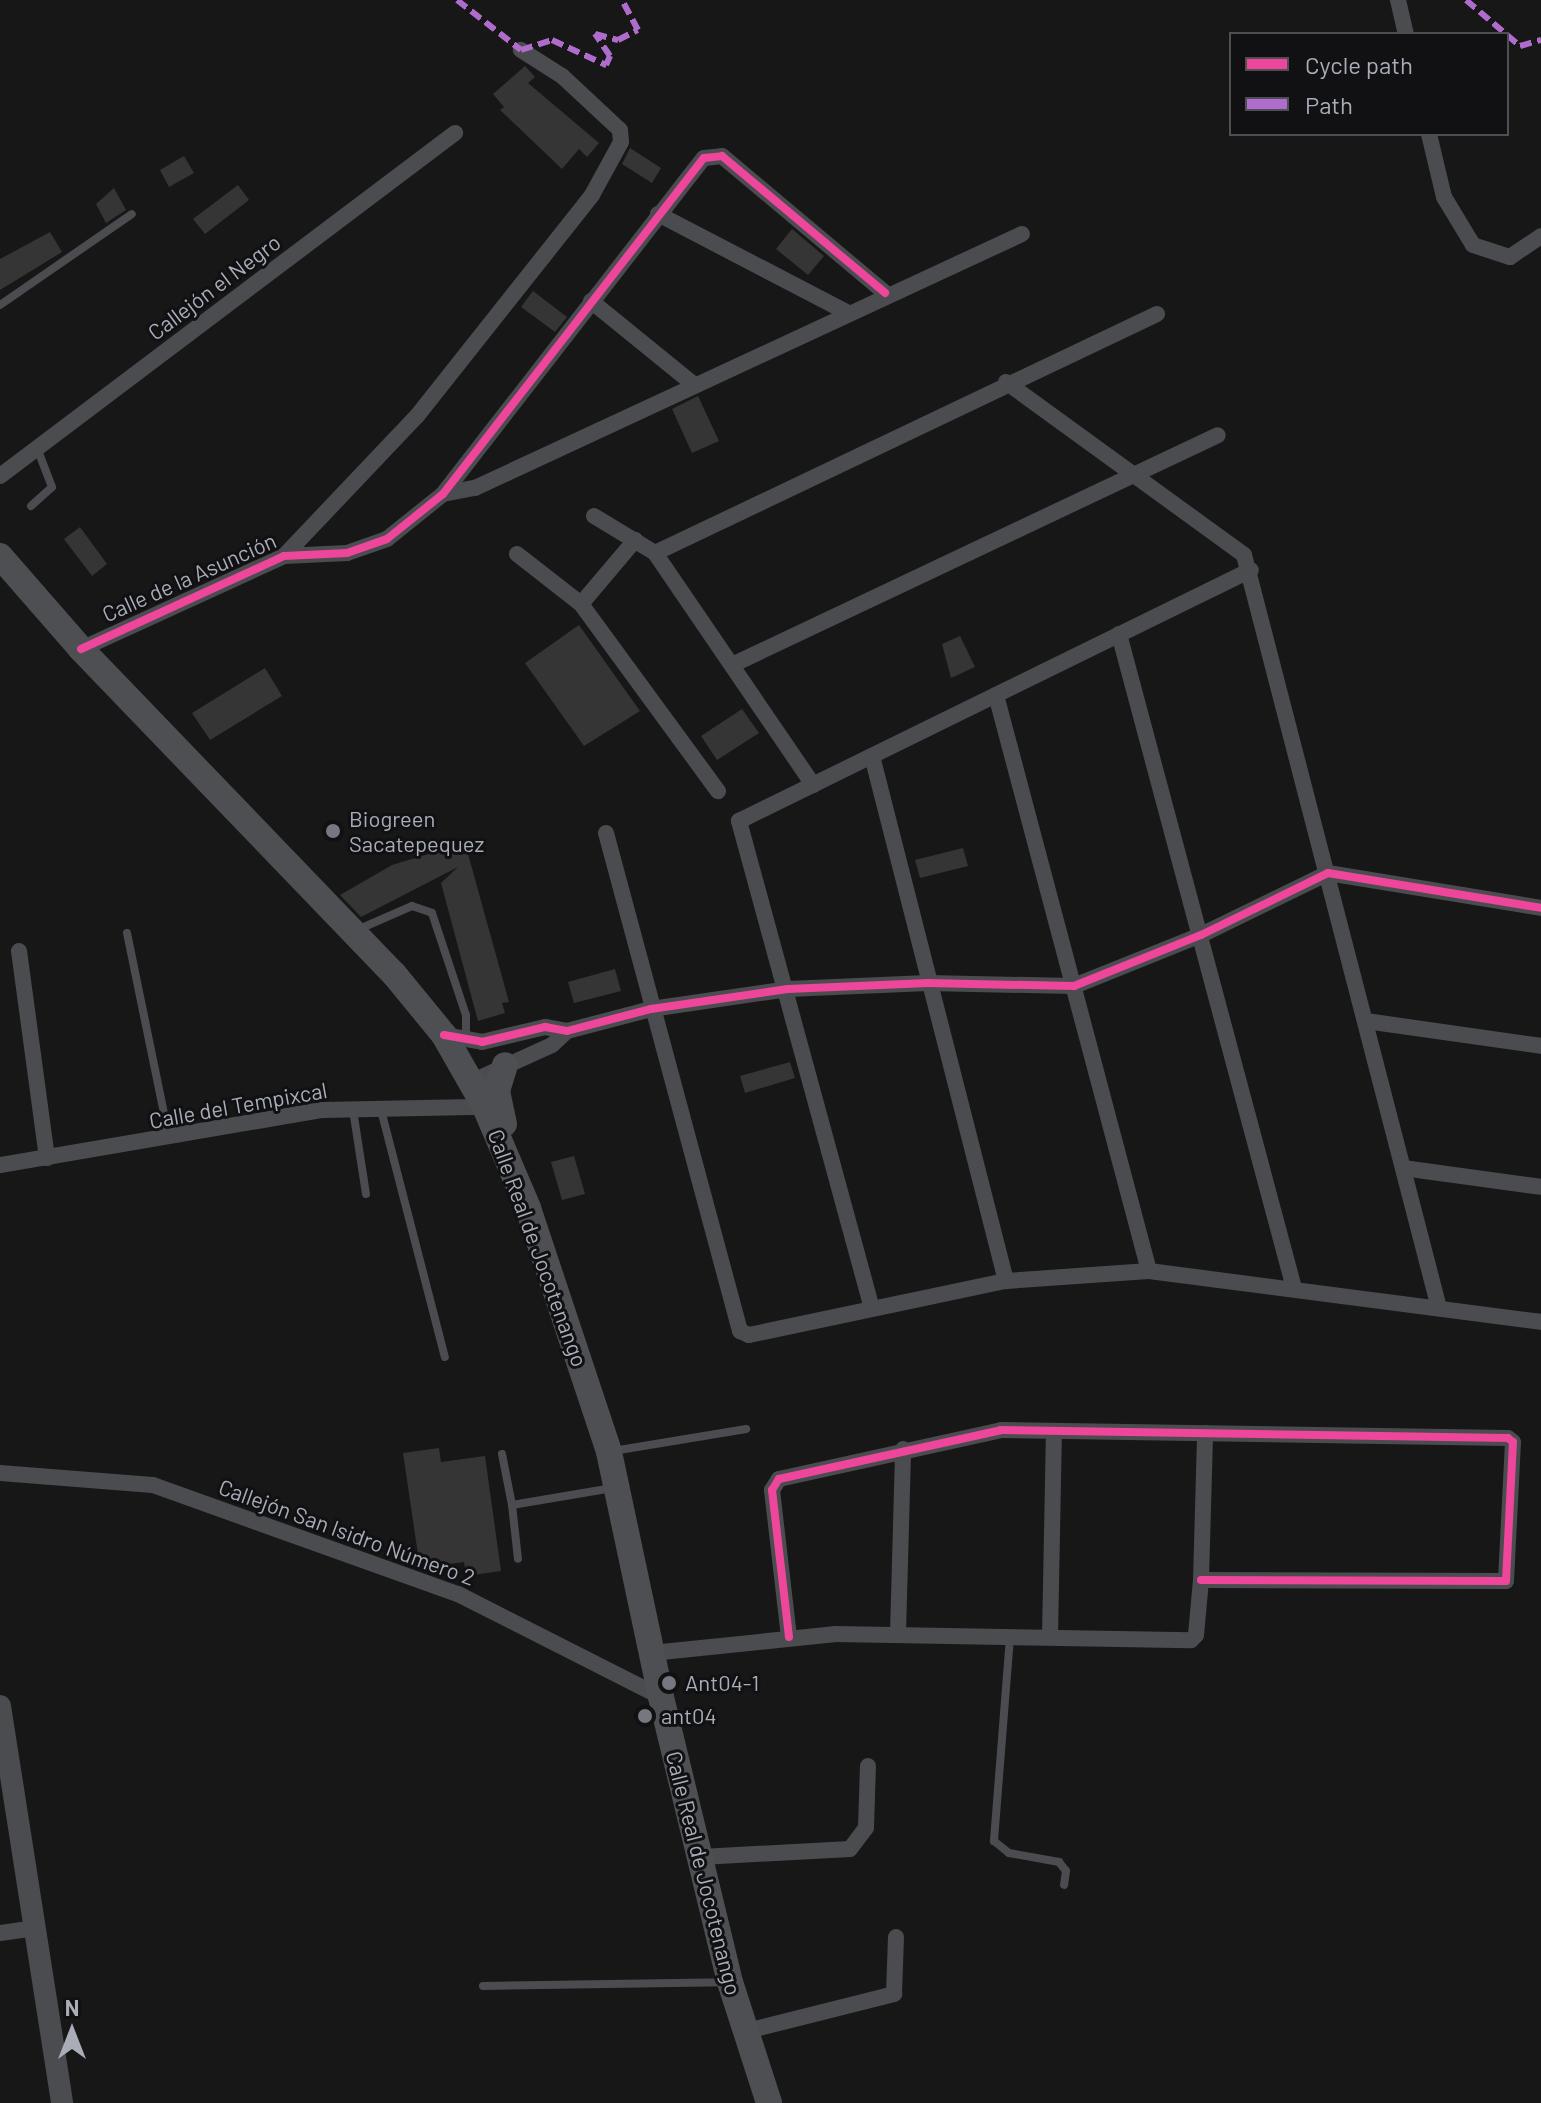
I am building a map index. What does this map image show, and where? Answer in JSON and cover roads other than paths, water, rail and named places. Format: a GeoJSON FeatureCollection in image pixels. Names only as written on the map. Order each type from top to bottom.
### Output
{"type":"FeatureCollection","features":[{"type":"Feature","properties":{"kind":"main road","name":"Calle Real de Jocotenango"},"geometry":{"type":"LineString","coordinates":[[0,556],[81,649],[455,1038],[471,1082],[485,1107],[528,1208],[609,1452],[661,1697],[730,1982],[743,2032],[769,2103]]}},
{"type":"Feature","properties":{"kind":"main road"},"geometry":{"type":"LineString","coordinates":[[505,1065],[498,1105],[528,1208]]}},
{"type":"Feature","properties":{"kind":"street"},"geometry":{"type":"LineString","coordinates":[[1398,0],[1406,32]]}},
{"type":"Feature","properties":{"kind":"street"},"geometry":{"type":"LineString","coordinates":[[284,556],[417,416],[592,195],[621,142],[620,130],[562,76],[521,50]]}},
{"type":"Feature","properties":{"kind":"street","name":"Callejón el Negro"},"geometry":{"type":"LineString","coordinates":[[0,476],[455,133]]}},
{"type":"Feature","properties":{"kind":"street"},"geometry":{"type":"LineString","coordinates":[[1429,136],[1444,197],[1473,245],[1510,257],[1541,236]]}},
{"type":"Feature","properties":{"kind":"street"},"geometry":{"type":"LineString","coordinates":[[443,494],[704,158],[722,156],[885,293]]}},
{"type":"Feature","properties":{"kind":"street"},"geometry":{"type":"LineString","coordinates":[[658,214],[846,312]]}},
{"type":"Feature","properties":{"kind":"street"},"geometry":{"type":"LineString","coordinates":[[443,494],[475,488],[885,293],[1022,234]]}},
{"type":"Feature","properties":{"kind":"street"},"geometry":{"type":"LineString","coordinates":[[591,301],[693,384]]}},
{"type":"Feature","properties":{"kind":"street"},"geometry":{"type":"LineString","coordinates":[[655,553],[1006,382],[1157,314]]}},
{"type":"Feature","properties":{"kind":"street"},"geometry":{"type":"LineString","coordinates":[[1006,382],[1132,476],[1235,544],[1251,570],[1439,1308]]}},
{"type":"Feature","properties":{"kind":"street"},"geometry":{"type":"LineString","coordinates":[[734,664],[1218,435]]}},
{"type":"Feature","properties":{"kind":"street","name":"Calle de la Asunción"},"geometry":{"type":"LineString","coordinates":[[81,649],[284,556],[367,548],[387,539],[443,494]]}},
{"type":"Feature","properties":{"kind":"street"},"geometry":{"type":"LineString","coordinates":[[594,516],[655,553],[734,664],[813,785]]}},
{"type":"Feature","properties":{"kind":"street"},"geometry":{"type":"LineString","coordinates":[[581,604],[635,540]]}},
{"type":"Feature","properties":{"kind":"street"},"geometry":{"type":"LineString","coordinates":[[517,554],[581,604],[718,791]]}},
{"type":"Feature","properties":{"kind":"street"},"geometry":{"type":"LineString","coordinates":[[871,1305],[788,989],[739,821],[1251,570]]}},
{"type":"Feature","properties":{"kind":"street"},"geometry":{"type":"LineString","coordinates":[[1119,634],[1294,1288]]}},
{"type":"Feature","properties":{"kind":"street"},"geometry":{"type":"LineString","coordinates":[[996,695],[1149,1271]]}},
{"type":"Feature","properties":{"kind":"street"},"geometry":{"type":"LineString","coordinates":[[872,756],[1006,1281]]}},
{"type":"Feature","properties":{"kind":"street"},"geometry":{"type":"LineString","coordinates":[[606,833],[734,1324],[749,1335],[871,1305],[1006,1281],[1149,1271],[1541,1322]]}},
{"type":"Feature","properties":{"kind":"street"},"geometry":{"type":"LineString","coordinates":[[455,1038],[522,1033],[545,1027],[567,1031],[651,1009],[788,989],[928,983],[1074,986],[1201,935],[1328,873],[1541,908]]}},
{"type":"Feature","properties":{"kind":"street"},"geometry":{"type":"LineString","coordinates":[[19,951],[47,1158]]}},
{"type":"Feature","properties":{"kind":"street"},"geometry":{"type":"LineString","coordinates":[[1366,1021],[1541,1046]]}},
{"type":"Feature","properties":{"kind":"street"},"geometry":{"type":"LineString","coordinates":[[471,1082],[552,1045],[567,1031]]}},
{"type":"Feature","properties":{"kind":"street"},"geometry":{"type":"LineString","coordinates":[[522,1033],[529,1055]]}},
{"type":"Feature","properties":{"kind":"street","name":"Calle del Tempixcal"},"geometry":{"type":"LineString","coordinates":[[0,1165],[169,1139],[304,1113],[352,1109],[485,1107]]}},
{"type":"Feature","properties":{"kind":"street"},"geometry":{"type":"LineString","coordinates":[[1403,1168],[1541,1187]]}},
{"type":"Feature","properties":{"kind":"street"},"geometry":{"type":"LineString","coordinates":[[1050,1637],[1054,1431]]}},
{"type":"Feature","properties":{"kind":"street"},"geometry":{"type":"LineString","coordinates":[[789,1637],[774,1484],[903,1449],[970,1433],[1054,1431],[1508,1438],[1515,1449],[1509,1577],[1502,1583],[1201,1580]]}},
{"type":"Feature","properties":{"kind":"street"},"geometry":{"type":"LineString","coordinates":[[652,1653],[789,1637],[898,1633],[1191,1640],[1196,1635],[1201,1580],[1205,1433]]}},
{"type":"Feature","properties":{"kind":"street"},"geometry":{"type":"LineString","coordinates":[[898,1633],[903,1449]]}},
{"type":"Feature","properties":{"kind":"street","name":"Callejón San Isidro Número 2"},"geometry":{"type":"LineString","coordinates":[[0,1473],[153,1485],[458,1594],[661,1697]]}},
{"type":"Feature","properties":{"kind":"street"},"geometry":{"type":"LineString","coordinates":[[0,1706],[62,2103]]}},
{"type":"Feature","properties":{"kind":"street"},"geometry":{"type":"LineString","coordinates":[[701,1857],[850,1849],[866,1828],[868,1766]]}},
{"type":"Feature","properties":{"kind":"street"},"geometry":{"type":"LineString","coordinates":[[0,1933],[34,1928]]}},
{"type":"Feature","properties":{"kind":"street"},"geometry":{"type":"LineString","coordinates":[[743,2032],[894,1994],[896,1937]]}},
{"type":"Feature","properties":{"kind":"lane"},"geometry":{"type":"LineString","coordinates":[[0,305],[132,214]]}},
{"type":"Feature","properties":{"kind":"lane"},"geometry":{"type":"LineString","coordinates":[[31,506],[52,487],[37,448]]}},
{"type":"Feature","properties":{"kind":"lane"},"geometry":{"type":"LineString","coordinates":[[352,932],[412,906],[432,913],[466,1015],[455,1038]]}},
{"type":"Feature","properties":{"kind":"lane"},"geometry":{"type":"LineString","coordinates":[[127,933],[169,1139]]}},
{"type":"Feature","properties":{"kind":"lane"},"geometry":{"type":"LineString","coordinates":[[352,1109],[366,1194]]}},
{"type":"Feature","properties":{"kind":"lane"},"geometry":{"type":"LineString","coordinates":[[381,1109],[445,1357]]}},
{"type":"Feature","properties":{"kind":"lane"},"geometry":{"type":"LineString","coordinates":[[609,1452],[746,1429]]}},
{"type":"Feature","properties":{"kind":"lane"},"geometry":{"type":"LineString","coordinates":[[502,1454],[518,1559]]}},
{"type":"Feature","properties":{"kind":"lane"},"geometry":{"type":"LineString","coordinates":[[512,1505],[618,1487]]}},
{"type":"Feature","properties":{"kind":"lane"},"geometry":{"type":"LineString","coordinates":[[1010,1636],[994,1841],[1009,1853],[1059,1862],[1066,1871],[1064,1885]]}},
{"type":"Feature","properties":{"kind":"lane"},"geometry":{"type":"LineString","coordinates":[[483,1986],[730,1982]]}},
{"type":"Feature","properties":{"kind":"place","name":"Biogreen Sacatepequez"},"geometry":{"type":"Point","coordinates":[333,831]}},
{"type":"Feature","properties":{"kind":"place","name":"Ant04-1"},"geometry":{"type":"Point","coordinates":[669,1683]}},
{"type":"Feature","properties":{"kind":"place","name":"ant04"},"geometry":{"type":"Point","coordinates":[645,1716]}}]}
